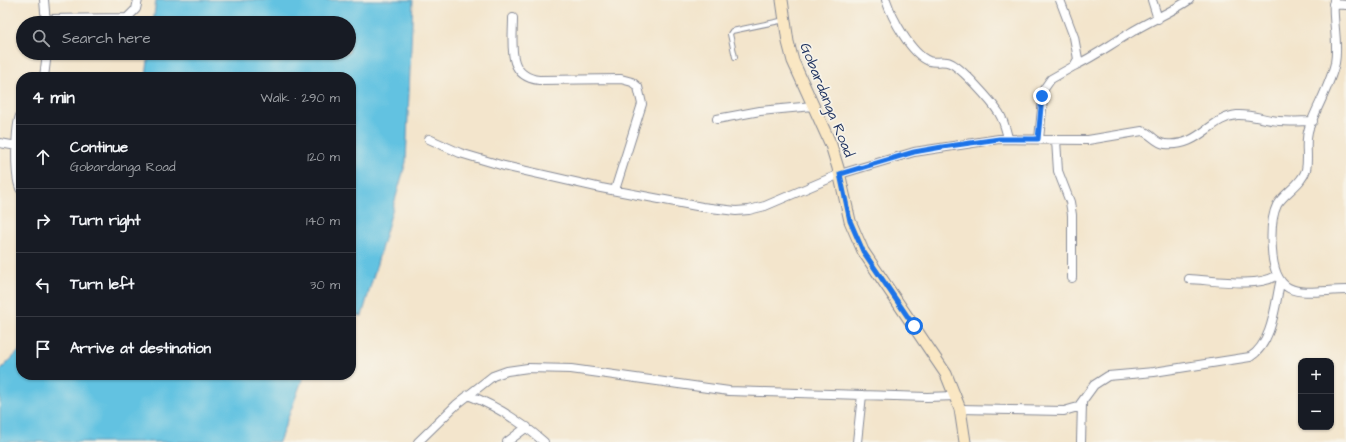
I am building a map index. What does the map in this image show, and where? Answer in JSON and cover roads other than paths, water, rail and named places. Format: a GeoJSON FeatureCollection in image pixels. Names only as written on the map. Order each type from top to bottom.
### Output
{"type":"FeatureCollection","features":[{"type":"Feature","properties":{"kind":"main road","name":"Gobardanga Road"},"geometry":{"type":"LineString","coordinates":[[782,0],[792,61],[831,145],[840,174],[850,221],[863,251],[891,295],[935,356],[956,396],[960,409],[965,442]]}},
{"type":"Feature","properties":{"kind":"street"},"geometry":{"type":"LineString","coordinates":[[44,0],[46,16]]}},
{"type":"Feature","properties":{"kind":"street"},"geometry":{"type":"LineString","coordinates":[[129,16],[136,9],[138,0]]}},
{"type":"Feature","properties":{"kind":"street"},"geometry":{"type":"LineString","coordinates":[[886,0],[895,20],[914,48],[922,57],[930,61],[950,63],[960,69],[998,113],[1004,124],[1008,138]]}},
{"type":"Feature","properties":{"kind":"street"},"geometry":{"type":"LineString","coordinates":[[1060,0],[1078,51],[1078,59],[1074,66]]}},
{"type":"Feature","properties":{"kind":"street"},"geometry":{"type":"LineString","coordinates":[[1152,0],[1158,19]]}},
{"type":"Feature","properties":{"kind":"street"},"geometry":{"type":"LineString","coordinates":[[1038,139],[1044,89],[1051,79],[1090,59],[1132,32],[1158,19],[1189,0]]}},
{"type":"Feature","properties":{"kind":"street"},"geometry":{"type":"LineString","coordinates":[[1346,5],[1334,2],[1336,44],[1335,64],[1307,137],[1305,171],[1302,178],[1282,198],[1274,214],[1272,244],[1273,264],[1276,276],[1280,283],[1287,288],[1296,291],[1346,290]]}},
{"type":"Feature","properties":{"kind":"street"},"geometry":{"type":"LineString","coordinates":[[513,18],[514,61],[521,74],[530,79],[621,78],[632,82],[638,87],[642,104],[615,190]]}},
{"type":"Feature","properties":{"kind":"street"},"geometry":{"type":"LineString","coordinates":[[45,72],[46,60]]}},
{"type":"Feature","properties":{"kind":"street"},"geometry":{"type":"LineString","coordinates":[[717,119],[760,111],[813,106]]}},
{"type":"Feature","properties":{"kind":"street"},"geometry":{"type":"LineString","coordinates":[[428,139],[479,160],[615,190],[702,207],[736,211],[765,206],[840,174],[914,152],[1008,138],[1056,140],[1103,139],[1142,131],[1147,132],[1162,144],[1174,145],[1195,139],[1228,117],[1237,115],[1247,115],[1280,122],[1313,121]]}},
{"type":"Feature","properties":{"kind":"street"},"geometry":{"type":"LineString","coordinates":[[1056,140],[1058,171],[1070,202],[1072,215],[1072,278]]}},
{"type":"Feature","properties":{"kind":"street"},"geometry":{"type":"LineString","coordinates":[[0,143],[16,146]]}},
{"type":"Feature","properties":{"kind":"street"},"geometry":{"type":"LineString","coordinates":[[1189,279],[1254,282],[1266,281],[1276,276]]}},
{"type":"Feature","properties":{"kind":"street"},"geometry":{"type":"LineString","coordinates":[[960,409],[1073,410],[1082,403],[1094,385],[1108,376],[1242,359],[1254,354],[1260,349],[1270,325],[1280,283]]}},
{"type":"Feature","properties":{"kind":"street"},"geometry":{"type":"LineString","coordinates":[[418,442],[468,395],[493,376],[507,370],[539,368],[571,369],[729,390],[862,395],[956,396]]}},
{"type":"Feature","properties":{"kind":"street"},"geometry":{"type":"LineString","coordinates":[[468,395],[488,402],[508,414],[527,427],[544,442]]}},
{"type":"Feature","properties":{"kind":"street"},"geometry":{"type":"LineString","coordinates":[[857,442],[862,395]]}},
{"type":"Feature","properties":{"kind":"street"},"geometry":{"type":"LineString","coordinates":[[1081,442],[1082,403]]}},
{"type":"Feature","properties":{"kind":"street"},"geometry":{"type":"LineString","coordinates":[[507,442],[527,427]]}},
{"type":"Feature","properties":{"kind":"lane"},"geometry":{"type":"LineString","coordinates":[[735,57],[730,34],[732,31],[785,20]]}},
{"type":"Feature","properties":{"kind":"water"},"geometry":{"type":"Polygon","coordinates":[[[156,0],[413,0],[406,162],[362,316],[356,315],[356,72],[147,72],[148,60],[356,60],[356,16],[154,16],[156,0]]]}},
{"type":"Feature","properties":{"kind":"water"},"geometry":{"type":"Polygon","coordinates":[[[16,354],[16,380],[302,380],[279,442],[0,442],[0,370],[16,354]]]}}]}
